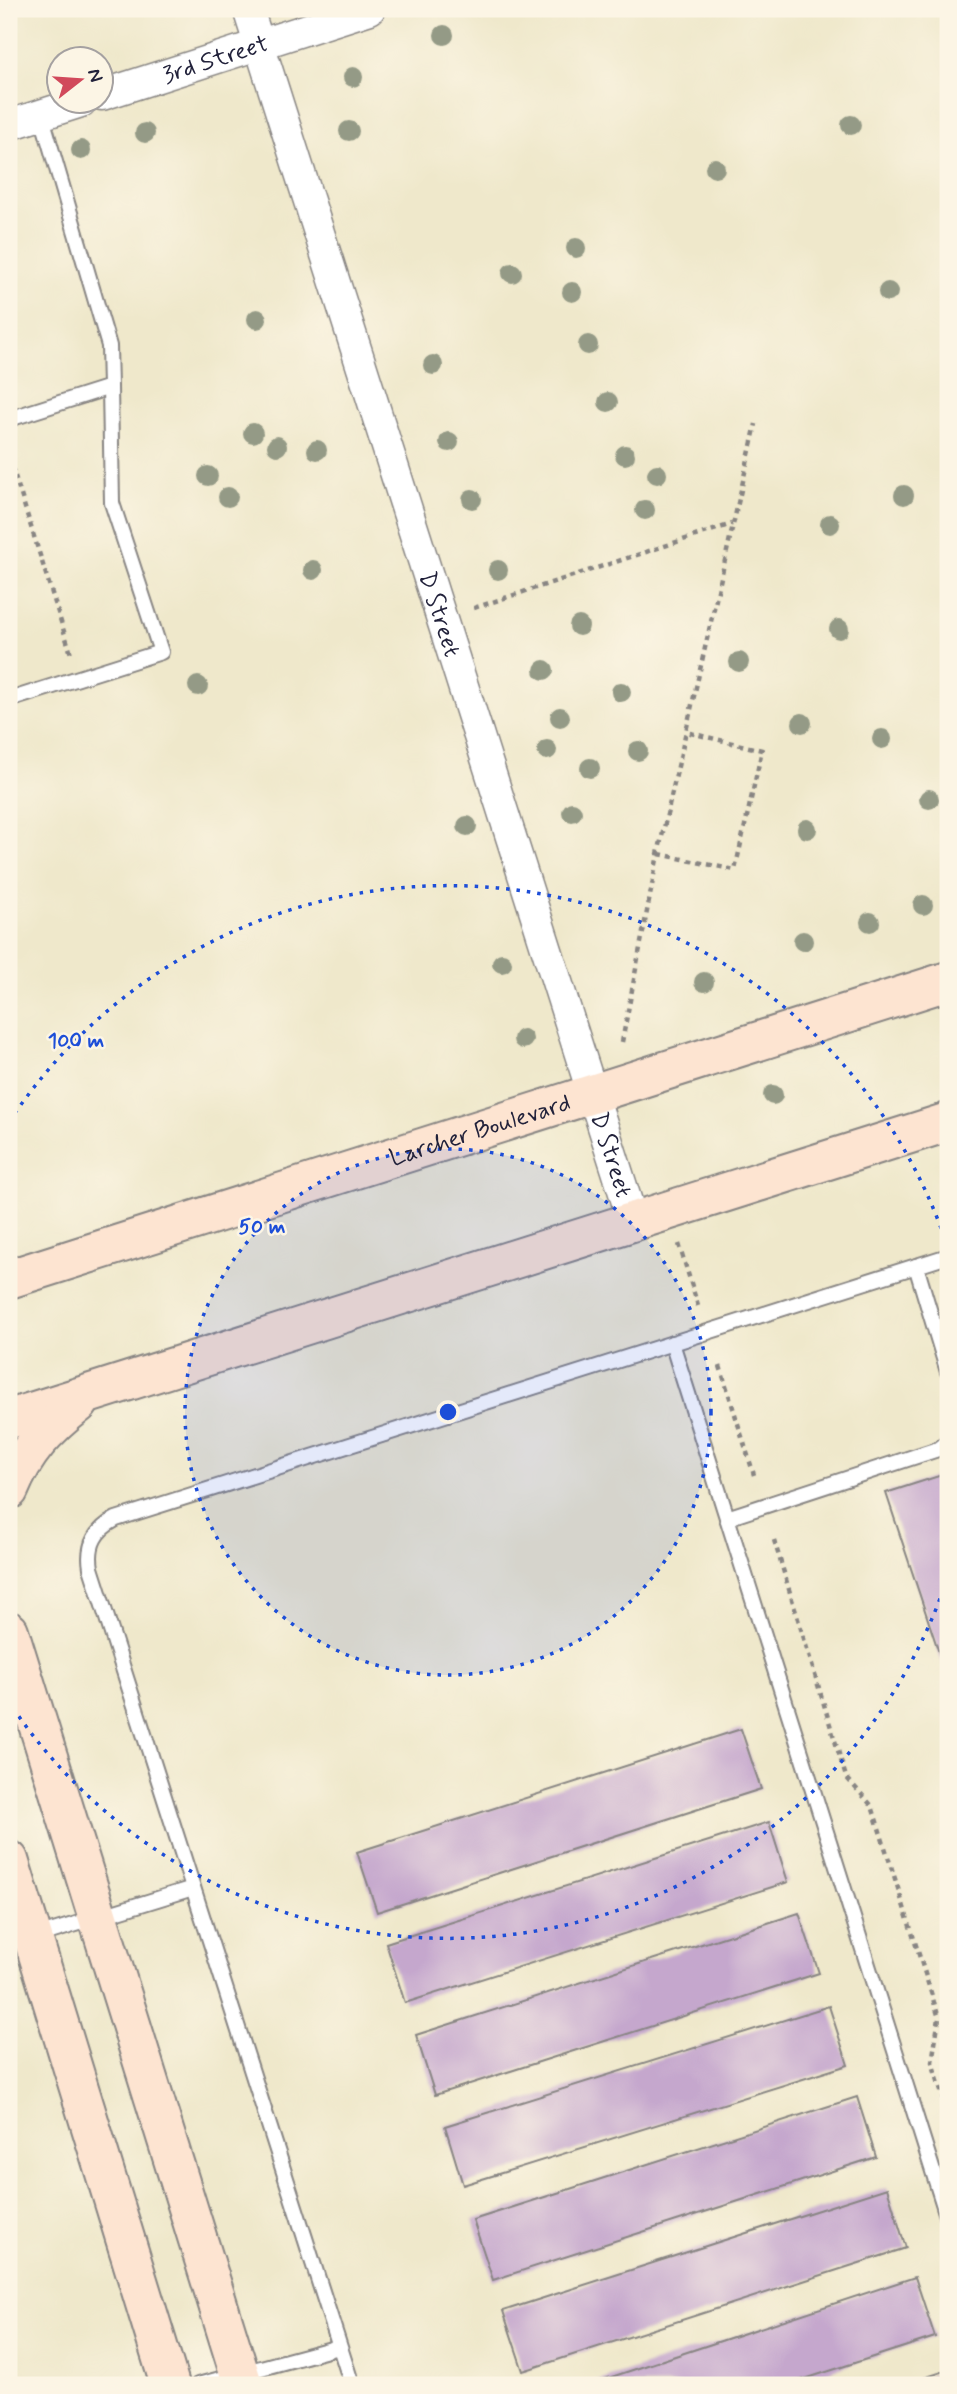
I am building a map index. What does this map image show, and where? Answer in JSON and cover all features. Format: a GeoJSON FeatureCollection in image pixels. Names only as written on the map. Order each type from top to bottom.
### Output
{"type":"FeatureCollection","features":[{"type":"Feature","properties":{"kind":"main road","name":"Larcher Boulevard"},"geometry":{"type":"LineString","coordinates":[[21,1270],[948,981]]}},
{"type":"Feature","properties":{"kind":"main road"},"geometry":{"type":"LineString","coordinates":[[9,1419],[948,1122]]}},
{"type":"Feature","properties":{"kind":"main road"},"geometry":{"type":"LineString","coordinates":[[9,1490],[30,1448],[55,1422],[92,1392]]}},
{"type":"Feature","properties":{"kind":"main road"},"geometry":{"type":"LineString","coordinates":[[9,1631],[96,1918],[242,2380]]}},
{"type":"Feature","properties":{"kind":"main road"},"geometry":{"type":"LineString","coordinates":[[9,1860],[170,2385]]}},
{"type":"Feature","properties":{"kind":"street","name":"D Street"},"geometry":{"type":"LineString","coordinates":[[248,9],[633,1221]]}},
{"type":"Feature","properties":{"kind":"street","name":"3rd Street"},"geometry":{"type":"LineString","coordinates":[[116,90],[370,9]]}},
{"type":"Feature","properties":{"kind":"street"},"geometry":{"type":"LineString","coordinates":[[9,125],[46,112]]}},
{"type":"Feature","properties":{"kind":"lane"},"geometry":{"type":"LineString","coordinates":[[9,700],[161,652],[112,503],[109,346],[41,114]]}},
{"type":"Feature","properties":{"kind":"lane"},"geometry":{"type":"LineString","coordinates":[[9,419],[110,387]]}},
{"type":"Feature","properties":{"kind":"lane"},"geometry":{"type":"LineString","coordinates":[[352,2385],[91,1568],[89,1556],[96,1533],[105,1524],[116,1519],[948,1256]]}},
{"type":"Feature","properties":{"kind":"lane"},"geometry":{"type":"LineString","coordinates":[[916,1266],[948,1372]]}},
{"type":"Feature","properties":{"kind":"lane"},"geometry":{"type":"LineString","coordinates":[[672,1343],[948,2219]]}},
{"type":"Feature","properties":{"kind":"lane"},"geometry":{"type":"LineString","coordinates":[[727,1518],[938,1449],[948,1441]]}},
{"type":"Feature","properties":{"kind":"lane"},"geometry":{"type":"LineString","coordinates":[[33,1938],[193,1888]]}},
{"type":"Feature","properties":{"kind":"lane"},"geometry":{"type":"LineString","coordinates":[[198,2385],[242,2380],[340,2347]]}},
{"type":"Feature","properties":{"kind":"path"},"geometry":{"type":"LineString","coordinates":[[622,1042],[658,854],[756,424]]}},
{"type":"Feature","properties":{"kind":"path"},"geometry":{"type":"LineString","coordinates":[[9,457],[79,678]]}},
{"type":"Feature","properties":{"kind":"path"},"geometry":{"type":"LineString","coordinates":[[474,608],[733,524]]}},
{"type":"Feature","properties":{"kind":"path"},"geometry":{"type":"LineString","coordinates":[[658,854],[735,870],[762,750],[686,732]]}},
{"type":"Feature","properties":{"kind":"path"},"geometry":{"type":"LineString","coordinates":[[677,1236],[698,1306]]}},
{"type":"Feature","properties":{"kind":"path"},"geometry":{"type":"LineString","coordinates":[[720,1366],[754,1475]]}},
{"type":"Feature","properties":{"kind":"path"},"geometry":{"type":"LineString","coordinates":[[775,1540],[846,1777],[872,1806],[939,2018],[932,2062],[948,2112]]}},
{"type":"Feature","properties":{"kind":"building"},"geometry":{"type":"Polygon","coordinates":[[[948,1473],[948,1680],[886,1493],[948,1473]]]}},
{"type":"Feature","properties":{"kind":"building"},"geometry":{"type":"Polygon","coordinates":[[[741,1729],[761,1789],[377,1912],[357,1852],[741,1729]]]}},
{"type":"Feature","properties":{"kind":"building"},"geometry":{"type":"Polygon","coordinates":[[[769,1822],[788,1882],[405,2003],[386,1943],[769,1822]]]}},
{"type":"Feature","properties":{"kind":"building"},"geometry":{"type":"Polygon","coordinates":[[[799,1913],[819,1973],[435,2095],[416,2035],[799,1913]]]}},
{"type":"Feature","properties":{"kind":"building"},"geometry":{"type":"Polygon","coordinates":[[[829,2006],[848,2065],[463,2185],[445,2126],[829,2006]]]}},
{"type":"Feature","properties":{"kind":"building"},"geometry":{"type":"Polygon","coordinates":[[[857,2097],[876,2157],[493,2280],[473,2220],[857,2097]]]}},
{"type":"Feature","properties":{"kind":"building"},"geometry":{"type":"Polygon","coordinates":[[[887,2188],[906,2248],[523,2371],[503,2311],[887,2188]]]}},
{"type":"Feature","properties":{"kind":"building"},"geometry":{"type":"Polygon","coordinates":[[[915,2277],[935,2337],[786,2385],[587,2385],[915,2277]]]}},
{"type":"Feature","properties":{"kind":"building"},"geometry":{"type":"Polygon","coordinates":[[[945,2371],[948,2385],[902,2385],[945,2371]]]}}]}
